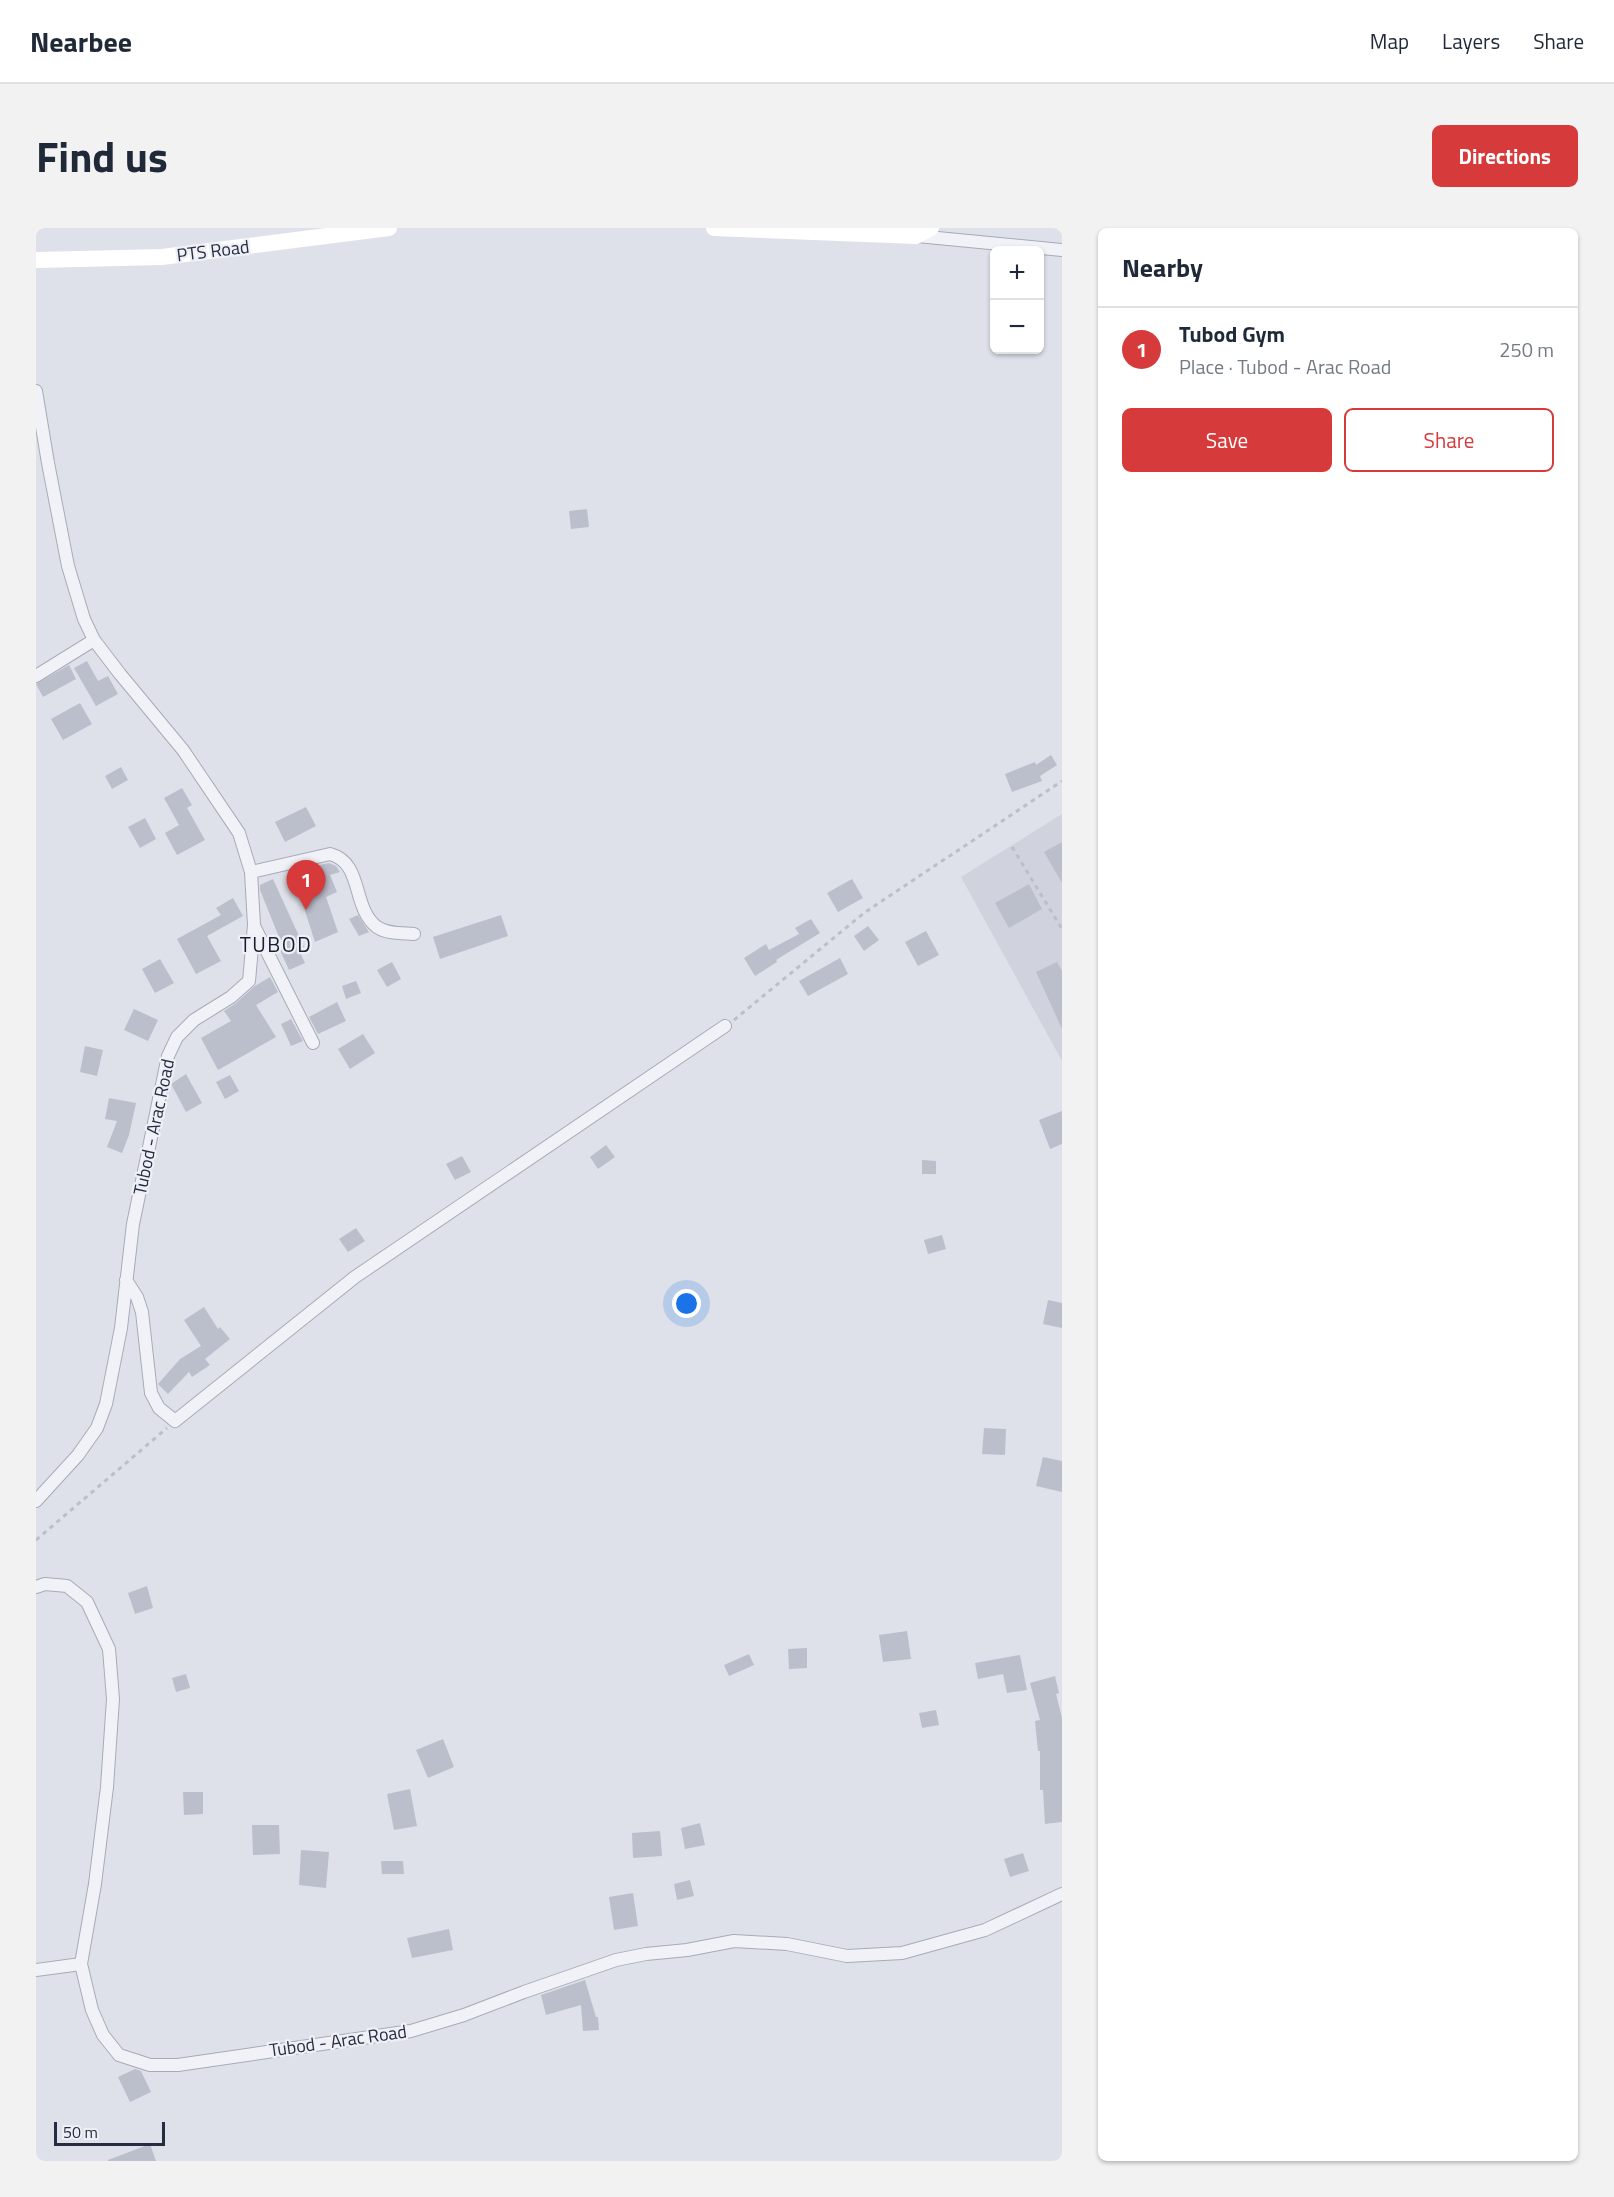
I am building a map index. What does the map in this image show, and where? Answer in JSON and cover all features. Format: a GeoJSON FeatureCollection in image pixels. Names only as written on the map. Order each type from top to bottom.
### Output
{"type":"FeatureCollection","features":[{"type":"Feature","properties":{"kind":"main road","name":"PTS Road"},"geometry":{"type":"LineString","coordinates":[[36,260],[162,257],[389,228]]}},
{"type":"Feature","properties":{"kind":"main road"},"geometry":{"type":"LineString","coordinates":[[714,228],[923,232]]}},
{"type":"Feature","properties":{"kind":"street"},"geometry":{"type":"LineString","coordinates":[[923,232],[1062,250]]}},
{"type":"Feature","properties":{"kind":"street","name":"Tubod - Arac Road"},"geometry":{"type":"LineString","coordinates":[[36,391],[68,566],[84,619],[94,640],[183,750],[218,798],[239,833],[251,872],[254,925],[249,981],[231,997],[194,1020],[177,1037],[168,1056],[133,1224],[121,1328],[106,1404],[97,1428],[78,1455],[36,1501]]}},
{"type":"Feature","properties":{"kind":"street"},"geometry":{"type":"LineString","coordinates":[[36,676],[94,640]]}},
{"type":"Feature","properties":{"kind":"street"},"geometry":{"type":"LineString","coordinates":[[251,872],[330,854],[342,857],[350,867],[364,910],[377,927],[393,933],[414,934]]}},
{"type":"Feature","properties":{"kind":"street"},"geometry":{"type":"LineString","coordinates":[[254,925],[313,1043]]}},
{"type":"Feature","properties":{"kind":"street"},"geometry":{"type":"LineString","coordinates":[[126,1280],[137,1297],[142,1312],[151,1393],[159,1408],[175,1421],[356,1277],[725,1026]]}},
{"type":"Feature","properties":{"kind":"street","name":"Tubod - Arac Road"},"geometry":{"type":"LineString","coordinates":[[36,1587],[45,1584],[67,1586],[87,1602],[109,1649],[114,1699],[107,1787],[95,1884],[81,1964],[92,2010],[103,2035],[119,2055],[150,2065],[178,2065],[411,2031],[464,2015],[616,1960],[646,1954],[687,1950],[734,1941],[788,1944],[847,1956],[902,1953],[985,1930],[1062,1894]]}},
{"type":"Feature","properties":{"kind":"street"},"geometry":{"type":"LineString","coordinates":[[36,1970],[81,1964]]}},
{"type":"Feature","properties":{"kind":"path"},"geometry":{"type":"LineString","coordinates":[[725,1026],[864,913],[1062,782]]}},
{"type":"Feature","properties":{"kind":"path"},"geometry":{"type":"LineString","coordinates":[[1012,847],[1062,929]]}},
{"type":"Feature","properties":{"kind":"path"},"geometry":{"type":"LineString","coordinates":[[36,1540],[175,1421]]}},
{"type":"Feature","properties":{"kind":"shaded area"},"geometry":{"type":"Polygon","coordinates":[[[1062,814],[1062,1061],[961,877],[1062,814]]]}},
{"type":"Feature","properties":{"kind":"building"},"geometry":{"type":"Polygon","coordinates":[[[587,509],[589,527],[571,529],[569,511],[587,509]]]}},
{"type":"Feature","properties":{"kind":"building"},"geometry":{"type":"Polygon","coordinates":[[[87,661],[98,681],[108,676],[118,694],[96,706],[74,668],[87,661]]]}},
{"type":"Feature","properties":{"kind":"building"},"geometry":{"type":"Polygon","coordinates":[[[69,665],[76,679],[43,697],[36,684],[69,665]]]}},
{"type":"Feature","properties":{"kind":"building"},"geometry":{"type":"Polygon","coordinates":[[[80,703],[92,724],[63,740],[51,719],[80,703]]]}},
{"type":"Feature","properties":{"kind":"building"},"geometry":{"type":"Polygon","coordinates":[[[1051,755],[1057,765],[1040,776],[1042,781],[1012,792],[1005,774],[1035,762],[1036,765],[1051,755]]]}},
{"type":"Feature","properties":{"kind":"building"},"geometry":{"type":"Polygon","coordinates":[[[121,767],[128,780],[112,789],[105,776],[121,767]]]}},
{"type":"Feature","properties":{"kind":"building"},"geometry":{"type":"Polygon","coordinates":[[[182,788],[192,805],[187,808],[205,840],[177,855],[165,833],[179,825],[164,798],[182,788]]]}},
{"type":"Feature","properties":{"kind":"building"},"geometry":{"type":"Polygon","coordinates":[[[306,807],[316,826],[285,842],[275,822],[306,807]]]}},
{"type":"Feature","properties":{"kind":"building"},"geometry":{"type":"Polygon","coordinates":[[[145,818],[156,839],[140,848],[128,827],[145,818]]]}},
{"type":"Feature","properties":{"kind":"building"},"geometry":{"type":"Polygon","coordinates":[[[1062,842],[1062,883],[1044,852],[1062,842]]]}},
{"type":"Feature","properties":{"kind":"building"},"geometry":{"type":"Polygon","coordinates":[[[329,863],[336,866],[340,872],[330,875],[337,892],[326,897],[338,932],[315,942],[292,871],[329,863]]]}},
{"type":"Feature","properties":{"kind":"building"},"geometry":{"type":"Polygon","coordinates":[[[273,879],[304,947],[299,950],[305,963],[289,970],[279,948],[283,947],[260,890],[260,885],[273,879]]]}},
{"type":"Feature","properties":{"kind":"building"},"geometry":{"type":"Polygon","coordinates":[[[852,879],[863,898],[838,912],[827,893],[852,879]]]}},
{"type":"Feature","properties":{"kind":"building"},"geometry":{"type":"Polygon","coordinates":[[[1029,884],[1042,909],[1009,928],[995,903],[1029,884]]]}},
{"type":"Feature","properties":{"kind":"building"},"geometry":{"type":"Polygon","coordinates":[[[233,898],[243,916],[207,936],[221,961],[196,974],[177,939],[221,915],[216,908],[233,898]]]}},
{"type":"Feature","properties":{"kind":"building"},"geometry":{"type":"Polygon","coordinates":[[[358,915],[369,932],[359,936],[349,919],[358,915]]]}},
{"type":"Feature","properties":{"kind":"building"},"geometry":{"type":"Polygon","coordinates":[[[501,915],[508,936],[440,959],[433,937],[501,915]]]}},
{"type":"Feature","properties":{"kind":"building"},"geometry":{"type":"Polygon","coordinates":[[[811,919],[820,933],[755,976],[744,958],[766,944],[769,950],[799,934],[795,928],[811,919]]]}},
{"type":"Feature","properties":{"kind":"building"},"geometry":{"type":"Polygon","coordinates":[[[868,926],[879,940],[864,951],[854,936],[868,926]]]}},
{"type":"Feature","properties":{"kind":"building"},"geometry":{"type":"Polygon","coordinates":[[[926,931],[939,955],[918,966],[905,942],[926,931]]]}},
{"type":"Feature","properties":{"kind":"building"},"geometry":{"type":"Polygon","coordinates":[[[840,958],[848,974],[808,996],[799,981],[840,958]]]}},
{"type":"Feature","properties":{"kind":"building"},"geometry":{"type":"Polygon","coordinates":[[[160,959],[174,983],[155,993],[142,969],[160,959]]]}},
{"type":"Feature","properties":{"kind":"building"},"geometry":{"type":"Polygon","coordinates":[[[392,962],[401,979],[387,987],[377,970],[392,962]]]}},
{"type":"Feature","properties":{"kind":"building"},"geometry":{"type":"Polygon","coordinates":[[[1057,962],[1062,971],[1062,1029],[1036,972],[1057,962]]]}},
{"type":"Feature","properties":{"kind":"building"},"geometry":{"type":"Polygon","coordinates":[[[270,977],[278,992],[256,1005],[276,1037],[218,1070],[201,1038],[231,1021],[224,1011],[270,977]]]}},
{"type":"Feature","properties":{"kind":"building"},"geometry":{"type":"Polygon","coordinates":[[[356,981],[361,993],[346,999],[342,986],[356,981]]]}},
{"type":"Feature","properties":{"kind":"building"},"geometry":{"type":"Polygon","coordinates":[[[337,1002],[346,1021],[318,1034],[309,1017],[337,1002]]]}},
{"type":"Feature","properties":{"kind":"building"},"geometry":{"type":"Polygon","coordinates":[[[134,1009],[158,1020],[148,1041],[124,1030],[134,1009]]]}},
{"type":"Feature","properties":{"kind":"building"},"geometry":{"type":"Polygon","coordinates":[[[291,1019],[303,1041],[291,1046],[281,1024],[291,1019]]]}},
{"type":"Feature","properties":{"kind":"building"},"geometry":{"type":"Polygon","coordinates":[[[363,1034],[375,1053],[350,1069],[338,1049],[363,1034]]]}},
{"type":"Feature","properties":{"kind":"building"},"geometry":{"type":"Polygon","coordinates":[[[85,1046],[103,1050],[97,1076],[80,1072],[85,1046]]]}},
{"type":"Feature","properties":{"kind":"building"},"geometry":{"type":"Polygon","coordinates":[[[186,1074],[202,1103],[186,1112],[171,1084],[186,1074]]]}},
{"type":"Feature","properties":{"kind":"building"},"geometry":{"type":"Polygon","coordinates":[[[230,1075],[239,1091],[225,1099],[216,1082],[230,1075]]]}},
{"type":"Feature","properties":{"kind":"building"},"geometry":{"type":"Polygon","coordinates":[[[109,1098],[136,1103],[129,1135],[122,1153],[107,1147],[117,1121],[105,1119],[109,1098]]]}},
{"type":"Feature","properties":{"kind":"building"},"geometry":{"type":"Polygon","coordinates":[[[1062,1111],[1062,1144],[1050,1149],[1039,1120],[1062,1111]]]}},
{"type":"Feature","properties":{"kind":"building"},"geometry":{"type":"Polygon","coordinates":[[[606,1145],[615,1157],[598,1169],[590,1157],[606,1145]]]}},
{"type":"Feature","properties":{"kind":"building"},"geometry":{"type":"Polygon","coordinates":[[[462,1156],[471,1172],[455,1180],[446,1164],[462,1156]]]}},
{"type":"Feature","properties":{"kind":"building"},"geometry":{"type":"Polygon","coordinates":[[[922,1160],[936,1161],[936,1174],[922,1174],[922,1160]]]}},
{"type":"Feature","properties":{"kind":"building"},"geometry":{"type":"Polygon","coordinates":[[[356,1228],[365,1241],[348,1252],[339,1239],[356,1228]]]}},
{"type":"Feature","properties":{"kind":"building"},"geometry":{"type":"Polygon","coordinates":[[[942,1235],[946,1249],[928,1254],[924,1240],[942,1235]]]}},
{"type":"Feature","properties":{"kind":"building"},"geometry":{"type":"Polygon","coordinates":[[[1048,1300],[1062,1303],[1062,1328],[1043,1324],[1048,1300]]]}},
{"type":"Feature","properties":{"kind":"building"},"geometry":{"type":"Polygon","coordinates":[[[204,1307],[218,1329],[220,1327],[230,1339],[205,1359],[210,1365],[192,1377],[189,1372],[168,1394],[158,1384],[180,1359],[201,1346],[184,1320],[204,1307]]]}},
{"type":"Feature","properties":{"kind":"building"},"geometry":{"type":"Polygon","coordinates":[[[984,1428],[1006,1429],[1005,1455],[982,1454],[984,1428]]]}},
{"type":"Feature","properties":{"kind":"building"},"geometry":{"type":"Polygon","coordinates":[[[1043,1457],[1062,1461],[1062,1492],[1036,1486],[1043,1457]]]}},
{"type":"Feature","properties":{"kind":"building"},"geometry":{"type":"Polygon","coordinates":[[[147,1586],[153,1608],[135,1614],[128,1593],[147,1586]]]}},
{"type":"Feature","properties":{"kind":"building"},"geometry":{"type":"Polygon","coordinates":[[[907,1631],[911,1659],[883,1662],[879,1635],[907,1631]]]}},
{"type":"Feature","properties":{"kind":"building"},"geometry":{"type":"Polygon","coordinates":[[[807,1648],[807,1668],[789,1669],[788,1649],[807,1648]]]}},
{"type":"Feature","properties":{"kind":"building"},"geometry":{"type":"Polygon","coordinates":[[[749,1654],[754,1665],[729,1676],[724,1665],[749,1654]]]}},
{"type":"Feature","properties":{"kind":"building"},"geometry":{"type":"Polygon","coordinates":[[[1020,1655],[1027,1690],[1007,1693],[1003,1674],[978,1679],[975,1663],[1020,1655]]]}},
{"type":"Feature","properties":{"kind":"building"},"geometry":{"type":"Polygon","coordinates":[[[186,1674],[190,1688],[176,1692],[172,1678],[186,1674]]]}},
{"type":"Feature","properties":{"kind":"building"},"geometry":{"type":"Polygon","coordinates":[[[1055,1676],[1059,1693],[1056,1694],[1062,1718],[1062,1822],[1045,1824],[1043,1790],[1040,1790],[1040,1751],[1038,1751],[1035,1721],[1040,1720],[1030,1683],[1055,1676]]]}},
{"type":"Feature","properties":{"kind":"building"},"geometry":{"type":"Polygon","coordinates":[[[936,1710],[939,1725],[922,1728],[919,1713],[936,1710]]]}},
{"type":"Feature","properties":{"kind":"building"},"geometry":{"type":"Polygon","coordinates":[[[443,1739],[454,1767],[428,1778],[416,1750],[443,1739]]]}},
{"type":"Feature","properties":{"kind":"building"},"geometry":{"type":"Polygon","coordinates":[[[410,1789],[417,1826],[394,1830],[387,1794],[410,1789]]]}},
{"type":"Feature","properties":{"kind":"building"},"geometry":{"type":"Polygon","coordinates":[[[183,1792],[203,1792],[203,1814],[184,1815],[183,1792]]]}},
{"type":"Feature","properties":{"kind":"building"},"geometry":{"type":"Polygon","coordinates":[[[700,1823],[705,1845],[685,1849],[681,1828],[700,1823]]]}},
{"type":"Feature","properties":{"kind":"building"},"geometry":{"type":"Polygon","coordinates":[[[252,1825],[279,1825],[280,1854],[253,1855],[252,1825]]]}},
{"type":"Feature","properties":{"kind":"building"},"geometry":{"type":"Polygon","coordinates":[[[660,1831],[662,1856],[633,1858],[632,1833],[660,1831]]]}},
{"type":"Feature","properties":{"kind":"building"},"geometry":{"type":"Polygon","coordinates":[[[301,1850],[329,1852],[326,1888],[299,1885],[301,1850]]]}},
{"type":"Feature","properties":{"kind":"building"},"geometry":{"type":"Polygon","coordinates":[[[1023,1853],[1029,1871],[1010,1877],[1004,1859],[1023,1853]]]}},
{"type":"Feature","properties":{"kind":"building"},"geometry":{"type":"Polygon","coordinates":[[[381,1861],[403,1861],[404,1874],[382,1874],[381,1861]]]}},
{"type":"Feature","properties":{"kind":"building"},"geometry":{"type":"Polygon","coordinates":[[[690,1880],[694,1896],[677,1900],[674,1884],[690,1880]]]}},
{"type":"Feature","properties":{"kind":"building"},"geometry":{"type":"Polygon","coordinates":[[[633,1893],[638,1926],[614,1930],[609,1897],[633,1893]]]}},
{"type":"Feature","properties":{"kind":"building"},"geometry":{"type":"Polygon","coordinates":[[[449,1929],[453,1950],[412,1958],[407,1938],[449,1929]]]}},
{"type":"Feature","properties":{"kind":"building"},"geometry":{"type":"Polygon","coordinates":[[[585,1980],[596,2017],[598,2017],[599,2030],[583,2031],[581,2005],[546,2015],[541,1995],[585,1980]]]}},
{"type":"Feature","properties":{"kind":"building"},"geometry":{"type":"Polygon","coordinates":[[[135,2069],[141,2071],[151,2092],[130,2102],[118,2077],[135,2069]]]}},
{"type":"Feature","properties":{"kind":"building"},"geometry":{"type":"Polygon","coordinates":[[[150,2144],[156,2161],[108,2161],[108,2160],[150,2144]]]}},
{"type":"Feature","properties":{"kind":"place","name":"Tubod Gym"},"geometry":{"type":"Point","coordinates":[306,910]}},
{"type":"Feature","properties":{"kind":"district","name":"TUBOD"},"geometry":{"type":"Point","coordinates":[276,945]}}]}
